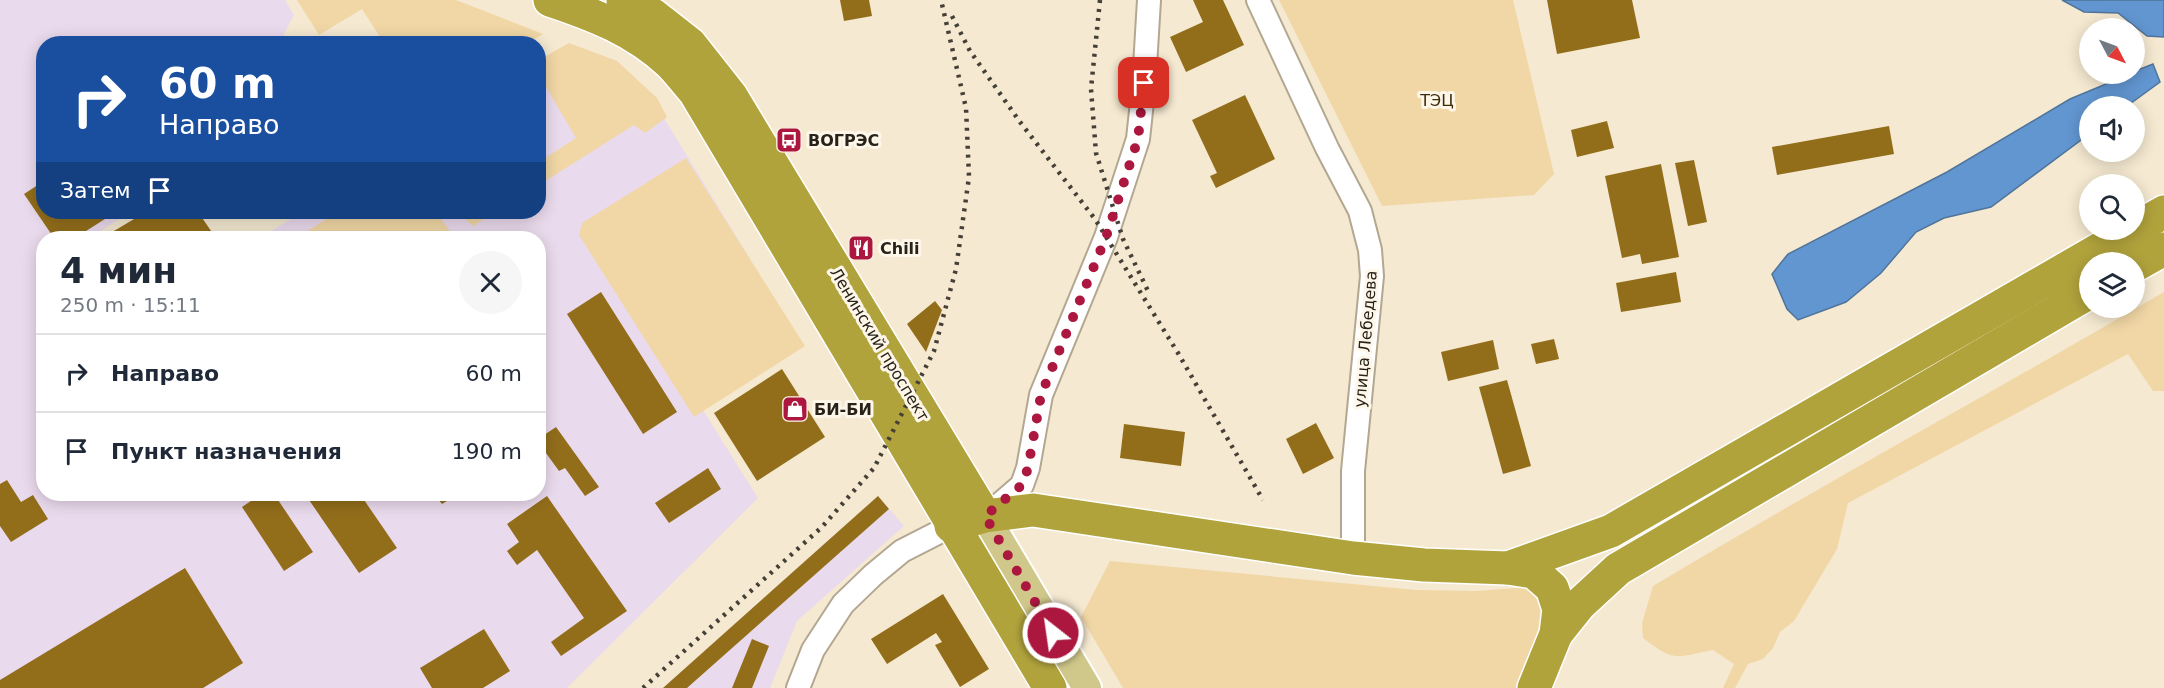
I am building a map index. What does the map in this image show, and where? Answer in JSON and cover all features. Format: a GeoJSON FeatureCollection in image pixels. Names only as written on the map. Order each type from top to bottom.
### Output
{"type":"FeatureCollection","features":[{"type":"Feature","properties":{"kind":"highway"},"geometry":{"type":"LineString","coordinates":[[550,0],[595,15],[644,25]]}},
{"type":"Feature","properties":{"kind":"highway"},"geometry":{"type":"LineString","coordinates":[[623,0],[644,25]]}},
{"type":"Feature","properties":{"kind":"highway","name":"Ленинский проспект"},"geometry":{"type":"LineString","coordinates":[[644,25],[690,45],[743,115],[985,516]]}},
{"type":"Feature","properties":{"kind":"highway","name":"Ленинский проспект"},"geometry":{"type":"LineString","coordinates":[[644,25],[670,64],[701,102],[923,474],[951,526],[1050,688]]}},
{"type":"Feature","properties":{"kind":"highway"},"geometry":{"type":"LineString","coordinates":[[2145,223],[2164,212]]}},
{"type":"Feature","properties":{"kind":"highway"},"geometry":{"type":"LineString","coordinates":[[1508,568],[1611,531],[2115,240]]}},
{"type":"Feature","properties":{"kind":"highway"},"geometry":{"type":"LineString","coordinates":[[2145,260],[2164,249]]}},
{"type":"Feature","properties":{"kind":"highway"},"geometry":{"type":"LineString","coordinates":[[1556,634],[1580,604],[1618,569],[2079,298]]}},
{"type":"Feature","properties":{"kind":"highway"},"geometry":{"type":"LineString","coordinates":[[951,526],[985,516],[1033,510],[1353,558],[1424,565],[1508,568],[1534,572],[1552,588],[1559,609],[1556,634],[1534,688]]}},
{"type":"Feature","properties":{"kind":"main road","name":"Ленинский проспект"},"geometry":{"type":"LineString","coordinates":[[985,516],[1087,688]]}},
{"type":"Feature","properties":{"kind":"street"},"geometry":{"type":"LineString","coordinates":[[985,516],[1022,485],[1028,468],[1041,395],[1106,237],[1135,150],[1144,83],[1149,0]]}},
{"type":"Feature","properties":{"kind":"street","name":"улица Лебедева"},"geometry":{"type":"LineString","coordinates":[[1258,0],[1327,148],[1360,211],[1370,250],[1372,276],[1353,471],[1353,558]]}},
{"type":"Feature","properties":{"kind":"street"},"geometry":{"type":"LineString","coordinates":[[798,688],[813,650],[843,604],[902,550],[951,526]]}},
{"type":"Feature","properties":{"kind":"shaded area"},"geometry":{"type":"Polygon","coordinates":[[[0,0],[285,0],[294,15],[283,36],[36,36],[36,219],[119,219],[101,231],[36,231],[36,501],[546,501],[546,231],[271,231],[291,219],[546,219],[546,59],[569,44],[617,61],[654,102],[799,339],[698,402],[758,498],[567,688],[0,688],[0,0]]]}},
{"type":"Feature","properties":{"kind":"shaded area"},"geometry":{"type":"Polygon","coordinates":[[[878,496],[904,526],[797,621],[770,688],[663,688],[878,496]]]}},
{"type":"Feature","properties":{"kind":"green space"},"geometry":{"type":"Polygon","coordinates":[[[297,0],[456,0],[543,34],[540,36],[379,36],[362,9],[319,35],[297,0]]]}},
{"type":"Feature","properties":{"kind":"green space","name":"ТЭЦ"},"geometry":{"type":"Polygon","coordinates":[[[1279,0],[1513,0],[1554,174],[1534,195],[1382,206],[1279,0]]]}},
{"type":"Feature","properties":{"kind":"green space"},"geometry":{"type":"Polygon","coordinates":[[[569,43],[617,61],[657,98],[667,117],[645,133],[634,125],[546,181],[546,157],[576,138],[546,87],[546,56],[569,43]]]}},
{"type":"Feature","properties":{"kind":"green space"},"geometry":{"type":"Polygon","coordinates":[[[686,158],[805,346],[694,417],[579,235],[582,223],[686,158]]]}},
{"type":"Feature","properties":{"kind":"green space"},"geometry":{"type":"Polygon","coordinates":[[[326,219],[441,219],[450,231],[308,231],[326,219]]]}},
{"type":"Feature","properties":{"kind":"green space"},"geometry":{"type":"Polygon","coordinates":[[[465,219],[484,219],[473,226],[465,219]]]}},
{"type":"Feature","properties":{"kind":"green space"},"geometry":{"type":"Polygon","coordinates":[[[2164,292],[2164,391],[2153,391],[2128,354],[1848,503],[1837,549],[1794,621],[1780,632],[1773,648],[1763,659],[1748,664],[1735,688],[1723,688],[1734,664],[1713,650],[1683,656],[1669,655],[1643,638],[1642,623],[1653,586],[2119,318],[2145,318],[2145,303],[2164,292]]]}},
{"type":"Feature","properties":{"kind":"green space"},"geometry":{"type":"Polygon","coordinates":[[[1110,561],[1416,590],[1477,591],[1530,587],[1550,609],[1519,688],[1123,688],[1081,617],[1110,561]]]}},
{"type":"Feature","properties":{"kind":"water"},"geometry":{"type":"Polygon","coordinates":[[[2062,0],[2164,0],[2164,37],[2145,34],[2145,18],[2124,18],[2118,13],[2084,12],[2062,0]]]}},
{"type":"Feature","properties":{"kind":"water"},"geometry":{"type":"Polygon","coordinates":[[[2153,64],[2160,82],[2141,96],[2079,96],[2079,141],[1991,207],[1944,218],[1916,232],[1881,273],[1846,302],[1798,320],[1787,309],[1772,274],[1788,254],[1947,172],[2070,99],[2106,84],[2145,84],[2145,67],[2153,64]]]}},
{"type":"Feature","properties":{"kind":"building"},"geometry":{"type":"Polygon","coordinates":[[[840,0],[869,0],[872,16],[844,21],[840,0]]]}},
{"type":"Feature","properties":{"kind":"building"},"geometry":{"type":"Polygon","coordinates":[[[1193,0],[1223,0],[1244,45],[1186,72],[1170,37],[1203,22],[1193,0]]]}},
{"type":"Feature","properties":{"kind":"building"},"geometry":{"type":"Polygon","coordinates":[[[1547,0],[1632,0],[1640,38],[1557,54],[1547,0]]]}},
{"type":"Feature","properties":{"kind":"building"},"geometry":{"type":"Polygon","coordinates":[[[1245,95],[1275,159],[1216,188],[1210,176],[1217,173],[1192,120],[1245,95]]]}},
{"type":"Feature","properties":{"kind":"building"},"geometry":{"type":"Polygon","coordinates":[[[1607,121],[1614,148],[1577,157],[1571,130],[1607,121]]]}},
{"type":"Feature","properties":{"kind":"building"},"geometry":{"type":"Polygon","coordinates":[[[1889,126],[1894,154],[1777,175],[1772,147],[1889,126]]]}},
{"type":"Feature","properties":{"kind":"building"},"geometry":{"type":"Polygon","coordinates":[[[1694,160],[1707,222],[1688,226],[1675,163],[1694,160]]]}},
{"type":"Feature","properties":{"kind":"building"},"geometry":{"type":"Polygon","coordinates":[[[1661,164],[1679,257],[1642,264],[1640,254],[1622,258],[1605,176],[1661,164]]]}},
{"type":"Feature","properties":{"kind":"building"},"geometry":{"type":"Polygon","coordinates":[[[36,186],[36,212],[24,194],[36,186]]]}},
{"type":"Feature","properties":{"kind":"building"},"geometry":{"type":"Polygon","coordinates":[[[41,219],[105,219],[86,231],[49,231],[41,219]]]}},
{"type":"Feature","properties":{"kind":"building"},"geometry":{"type":"Polygon","coordinates":[[[134,219],[203,219],[211,231],[114,231],[134,219]]]}},
{"type":"Feature","properties":{"kind":"building"},"geometry":{"type":"Polygon","coordinates":[[[1676,272],[1681,302],[1621,312],[1616,283],[1676,272]]]}},
{"type":"Feature","properties":{"kind":"building"},"geometry":{"type":"Polygon","coordinates":[[[601,292],[677,412],[643,434],[567,314],[601,292]]]}},
{"type":"Feature","properties":{"kind":"building"},"geometry":{"type":"Polygon","coordinates":[[[935,301],[942,310],[926,352],[907,324],[935,301]]]}},
{"type":"Feature","properties":{"kind":"building"},"geometry":{"type":"Polygon","coordinates":[[[1554,339],[1559,359],[1536,364],[1531,344],[1554,339]]]}},
{"type":"Feature","properties":{"kind":"building"},"geometry":{"type":"Polygon","coordinates":[[[1493,340],[1499,369],[1448,381],[1441,352],[1493,340]]]}},
{"type":"Feature","properties":{"kind":"building"},"geometry":{"type":"Polygon","coordinates":[[[782,369],[825,437],[757,481],[714,413],[782,369]]]}},
{"type":"Feature","properties":{"kind":"building"},"geometry":{"type":"Polygon","coordinates":[[[1507,380],[1531,466],[1503,474],[1479,387],[1507,380]]]}},
{"type":"Feature","properties":{"kind":"building"},"geometry":{"type":"Polygon","coordinates":[[[1316,423],[1334,458],[1303,474],[1286,439],[1316,423]]]}},
{"type":"Feature","properties":{"kind":"building"},"geometry":{"type":"Polygon","coordinates":[[[1124,424],[1185,432],[1181,466],[1120,458],[1124,424]]]}},
{"type":"Feature","properties":{"kind":"building"},"geometry":{"type":"Polygon","coordinates":[[[556,427],[599,487],[585,496],[565,468],[559,471],[546,453],[546,434],[556,427]]]}},
{"type":"Feature","properties":{"kind":"building"},"geometry":{"type":"Polygon","coordinates":[[[708,468],[721,489],[669,523],[655,503],[708,468]]]}},
{"type":"Feature","properties":{"kind":"building"},"geometry":{"type":"Polygon","coordinates":[[[7,480],[21,502],[33,495],[48,519],[11,542],[0,526],[0,484],[7,480]]]}},
{"type":"Feature","properties":{"kind":"building"},"geometry":{"type":"Polygon","coordinates":[[[878,496],[889,509],[687,688],[663,688],[878,496]]]}},
{"type":"Feature","properties":{"kind":"building"},"geometry":{"type":"Polygon","coordinates":[[[546,497],[627,611],[561,656],[551,642],[584,618],[537,550],[517,565],[507,551],[519,542],[507,524],[540,501],[546,501],[546,497]]]}},
{"type":"Feature","properties":{"kind":"building"},"geometry":{"type":"Polygon","coordinates":[[[251,501],[279,501],[313,552],[284,571],[242,507],[251,501]]]}},
{"type":"Feature","properties":{"kind":"building"},"geometry":{"type":"Polygon","coordinates":[[[310,501],[365,501],[397,548],[359,573],[310,501]]]}},
{"type":"Feature","properties":{"kind":"building"},"geometry":{"type":"Polygon","coordinates":[[[185,568],[243,663],[203,688],[0,688],[0,680],[185,568]]]}},
{"type":"Feature","properties":{"kind":"building"},"geometry":{"type":"Polygon","coordinates":[[[943,594],[989,669],[960,687],[935,645],[942,642],[936,633],[887,664],[871,639],[943,594]]]}},
{"type":"Feature","properties":{"kind":"building"},"geometry":{"type":"Polygon","coordinates":[[[484,629],[510,671],[483,688],[432,688],[420,668],[484,629]]]}},
{"type":"Feature","properties":{"kind":"building"},"geometry":{"type":"Polygon","coordinates":[[[752,639],[769,646],[752,688],[732,688],[752,639]]]}},
{"type":"Feature","properties":{"kind":"railway"},"geometry":{"type":"LineString","coordinates":[[643,688],[822,527],[874,468],[934,351],[956,269],[969,177],[966,108],[941,0]]}},
{"type":"Feature","properties":{"kind":"railway"},"geometry":{"type":"LineString","coordinates":[[1100,0],[1091,89],[1096,153],[1123,239],[1148,291]]}},
{"type":"Feature","properties":{"kind":"railway"},"geometry":{"type":"LineString","coordinates":[[952,16],[970,51],[1020,122],[1095,219],[1178,353],[1263,500]]}},
{"type":"Feature","properties":{"kind":"place","name":"ВОГРЭС"},"geometry":{"type":"Point","coordinates":[789,140]}},
{"type":"Feature","properties":{"kind":"place","name":"Chili"},"geometry":{"type":"Point","coordinates":[861,248]}},
{"type":"Feature","properties":{"kind":"place","name":"БИ-БИ"},"geometry":{"type":"Point","coordinates":[795,409]}},
{"type":"Feature","properties":{"kind":"route"},"geometry":{"type":"LineString","coordinates":[[1053,633],[985,516],[1022,485],[1028,468],[1041,395],[1106,237],[1138,139],[1144,83]]}}]}
